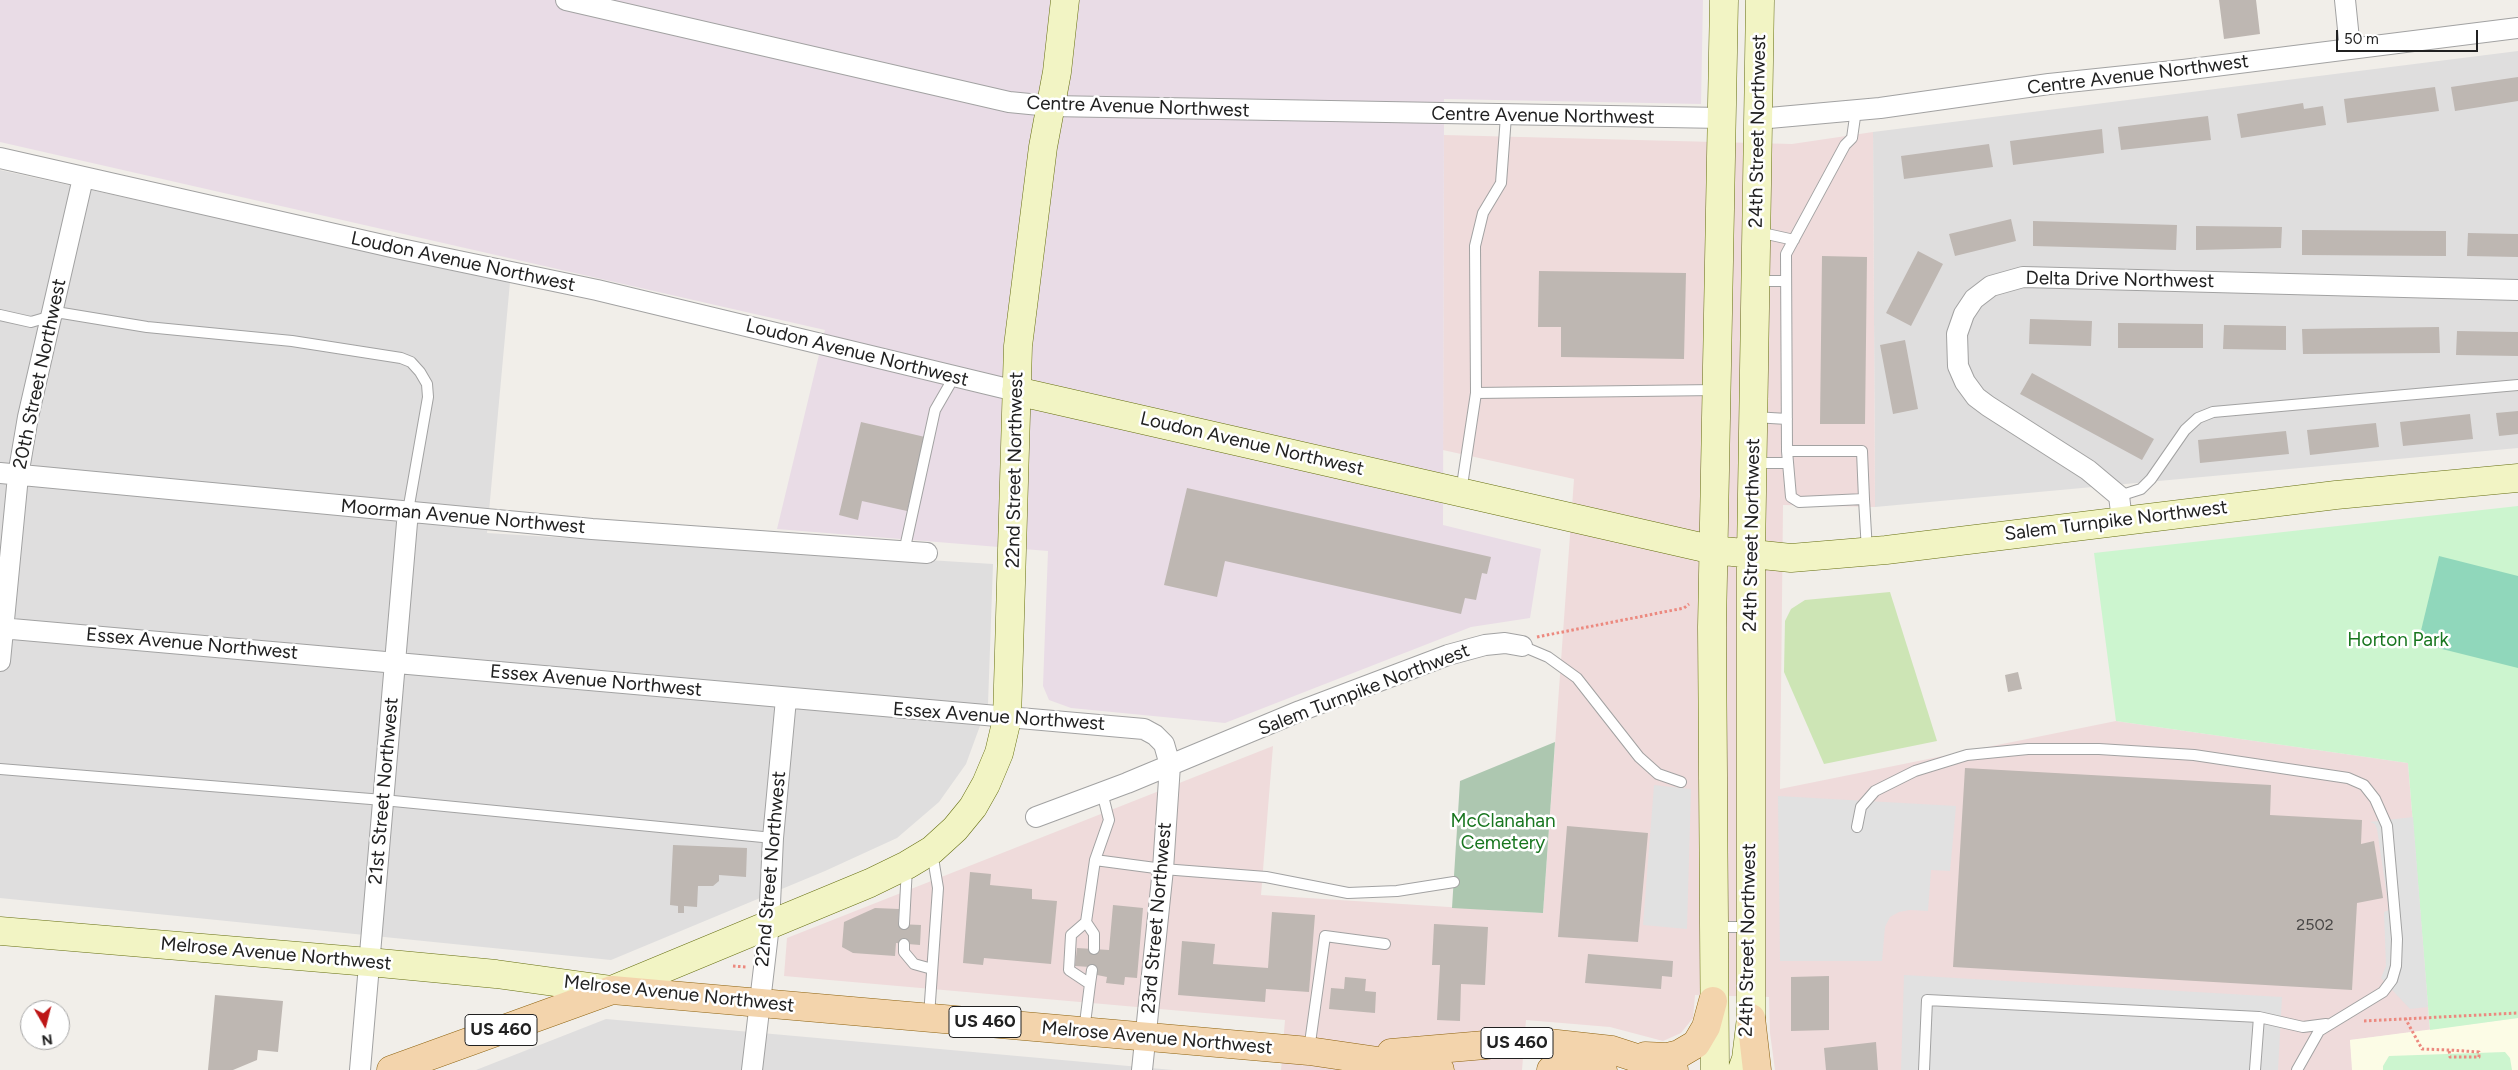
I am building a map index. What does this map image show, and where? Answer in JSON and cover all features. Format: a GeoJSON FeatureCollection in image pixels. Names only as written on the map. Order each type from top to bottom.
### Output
{"type":"FeatureCollection","features":[{"type":"Feature","properties":{"kind":"main road","name":"Melrose Avenue Northwest"},"geometry":{"type":"LineString","coordinates":[[612,990],[1309,1051],[1401,1067],[1440,1070]]}},
{"type":"Feature","properties":{"kind":"main road","name":"US 460"},"geometry":{"type":"LineString","coordinates":[[390,1070],[612,990]]}},
{"type":"Feature","properties":{"kind":"main road"},"geometry":{"type":"LineString","coordinates":[[1634,1056],[1667,1057],[1679,1054],[1696,1044],[1706,1027],[1713,1001]]}},
{"type":"Feature","properties":{"kind":"main road"},"geometry":{"type":"LineString","coordinates":[[1751,1018],[1757,1070]]}},
{"type":"Feature","properties":{"kind":"main road","name":"Melrose Avenue Northwest"},"geometry":{"type":"LineString","coordinates":[[1357,1058],[1438,1048],[1520,1042],[1585,1046],[1634,1056],[1674,1070]]}},
{"type":"Feature","properties":{"kind":"main road"},"geometry":{"type":"LineString","coordinates":[[1551,1070],[1559,1065],[1603,1070]]}},
{"type":"Feature","properties":{"kind":"street","name":"Centre Avenue Northwest"},"geometry":{"type":"LineString","coordinates":[[566,0],[1009,102],[1050,106],[1506,116],[1722,118]]}},
{"type":"Feature","properties":{"kind":"street","name":"22nd Street Northwest"},"geometry":{"type":"LineString","coordinates":[[769,925],[907,866],[932,850],[955,829],[982,792],[999,753],[1007,719],[1018,346],[1043,147],[1065,0]]}},
{"type":"Feature","properties":{"kind":"street","name":"24th Street Northwest"},"geometry":{"type":"LineString","coordinates":[[1715,1070],[1713,1001],[1714,550],[1724,0]]}},
{"type":"Feature","properties":{"kind":"street","name":"24th Street Northwest"},"geometry":{"type":"LineString","coordinates":[[1742,1070],[1746,1059],[1751,1018],[1751,555],[1760,0]]}},
{"type":"Feature","properties":{"kind":"street"},"geometry":{"type":"LineString","coordinates":[[2345,0],[2350,49]]}},
{"type":"Feature","properties":{"kind":"street","name":"Centre Avenue Northwest"},"geometry":{"type":"LineString","coordinates":[[1758,119],[1856,110],[2518,28]]}},
{"type":"Feature","properties":{"kind":"street","name":"Loudon Avenue Northwest"},"geometry":{"type":"LineString","coordinates":[[0,158],[396,248],[597,290],[954,377],[1714,550]]}},
{"type":"Feature","properties":{"kind":"street","name":"20th Street Northwest"},"geometry":{"type":"LineString","coordinates":[[0,661],[9,474],[28,417],[83,178]]}},
{"type":"Feature","properties":{"kind":"street","name":"Delta Drive Northwest"},"geometry":{"type":"LineString","coordinates":[[2120,508],[2088,470],[1988,406],[1976,397],[1965,382],[1958,366],[1957,334],[1964,314],[1974,299],[1992,286],[2023,277],[2518,290]]}},
{"type":"Feature","properties":{"kind":"street","name":"Moorman Avenue Northwest"},"geometry":{"type":"LineString","coordinates":[[9,474],[592,529],[927,553]]}},
{"type":"Feature","properties":{"kind":"street","name":"Salem Turnpike Northwest"},"geometry":{"type":"LineString","coordinates":[[1714,550],[1751,555],[1805,558],[1867,552],[2120,508],[2336,495],[2518,478]]}},
{"type":"Feature","properties":{"kind":"street","name":"21st Street Northwest"},"geometry":{"type":"LineString","coordinates":[[360,1070],[408,511]]}},
{"type":"Feature","properties":{"kind":"street","name":"Essex Avenue Northwest"},"geometry":{"type":"LineString","coordinates":[[2,628],[395,662],[1007,719],[1144,729],[1155,735],[1164,744],[1170,765]]}},
{"type":"Feature","properties":{"kind":"street","name":"Salem Turnpike Northwest"},"geometry":{"type":"LineString","coordinates":[[1036,817],[1170,765],[1300,711],[1448,655],[1485,645],[1522,646]]}},
{"type":"Feature","properties":{"kind":"street","name":"22nd Street Northwest"},"geometry":{"type":"LineString","coordinates":[[752,1070],[769,925],[773,838],[786,699]]}},
{"type":"Feature","properties":{"kind":"street","name":"23rd Street Northwest"},"geometry":{"type":"LineString","coordinates":[[1142,1070],[1162,869],[1170,765]]}},
{"type":"Feature","properties":{"kind":"street"},"geometry":{"type":"LineString","coordinates":[[612,990],[769,925]]}},
{"type":"Feature","properties":{"kind":"street","name":"Melrose Avenue Northwest"},"geometry":{"type":"LineString","coordinates":[[0,931],[496,974],[612,990]]}},
{"type":"Feature","properties":{"kind":"lane"},"geometry":{"type":"LineString","coordinates":[[1856,110],[1852,138],[1845,145],[1786,254],[1787,464],[1791,497],[1799,502],[1864,499]]}},
{"type":"Feature","properties":{"kind":"lane"},"geometry":{"type":"LineString","coordinates":[[1462,492],[1476,393],[1475,246],[1483,213],[1501,183],[1506,116]]}},
{"type":"Feature","properties":{"kind":"lane"},"geometry":{"type":"LineString","coordinates":[[1756,232],[1794,240]]}},
{"type":"Feature","properties":{"kind":"lane"},"geometry":{"type":"LineString","coordinates":[[1756,281],[1786,281]]}},
{"type":"Feature","properties":{"kind":"lane"},"geometry":{"type":"LineString","coordinates":[[0,315],[31,322],[62,313],[147,327],[292,341],[401,358],[411,362],[427,384],[428,397],[408,511]]}},
{"type":"Feature","properties":{"kind":"lane"},"geometry":{"type":"LineString","coordinates":[[904,552],[935,410],[954,377]]}},
{"type":"Feature","properties":{"kind":"lane"},"geometry":{"type":"LineString","coordinates":[[2120,508],[2151,479],[2185,430],[2198,418],[2212,412],[2518,385]]}},
{"type":"Feature","properties":{"kind":"lane"},"geometry":{"type":"LineString","coordinates":[[1476,393],[1717,390]]}},
{"type":"Feature","properties":{"kind":"lane"},"geometry":{"type":"LineString","coordinates":[[1754,417],[1787,419]]}},
{"type":"Feature","properties":{"kind":"lane"},"geometry":{"type":"LineString","coordinates":[[1787,451],[1862,451],[1867,552]]}},
{"type":"Feature","properties":{"kind":"lane"},"geometry":{"type":"LineString","coordinates":[[1753,463],[1787,464]]}},
{"type":"Feature","properties":{"kind":"lane","name":"Salem Turnpike Northwest"},"geometry":{"type":"LineString","coordinates":[[1522,646],[1548,657],[1577,678],[1639,758],[1658,774],[1681,782]]}},
{"type":"Feature","properties":{"kind":"lane"},"geometry":{"type":"LineString","coordinates":[[1856,826],[1861,807],[1875,791],[1915,771],[1967,755],[2028,749],[2099,749],[2194,756],[2348,778],[2364,785],[2382,812],[2387,826],[2397,939],[2396,966],[2392,980],[2383,992],[2327,1024],[2312,1040],[2297,1070]]}},
{"type":"Feature","properties":{"kind":"lane"},"geometry":{"type":"LineString","coordinates":[[0,768],[383,800],[773,838]]}},
{"type":"Feature","properties":{"kind":"lane"},"geometry":{"type":"LineString","coordinates":[[1090,984],[1068,970],[1071,935],[1086,922],[1095,860],[1109,820],[1102,792]]}},
{"type":"Feature","properties":{"kind":"lane"},"geometry":{"type":"LineString","coordinates":[[929,1018],[938,888],[932,850]]}},
{"type":"Feature","properties":{"kind":"lane"},"geometry":{"type":"LineString","coordinates":[[1095,860],[1162,869],[1266,877],[1348,892],[1397,891],[1454,882]]}},
{"type":"Feature","properties":{"kind":"lane"},"geometry":{"type":"LineString","coordinates":[[904,924],[907,866]]}},
{"type":"Feature","properties":{"kind":"lane"},"geometry":{"type":"LineString","coordinates":[[1086,922],[1094,934],[1094,949]]}},
{"type":"Feature","properties":{"kind":"lane"},"geometry":{"type":"LineString","coordinates":[[1713,927],[1750,927]]}},
{"type":"Feature","properties":{"kind":"lane"},"geometry":{"type":"LineString","coordinates":[[1309,1051],[1325,936],[1385,944]]}},
{"type":"Feature","properties":{"kind":"lane"},"geometry":{"type":"LineString","coordinates":[[904,944],[904,952],[914,964],[932,969]]}},
{"type":"Feature","properties":{"kind":"lane"},"geometry":{"type":"LineString","coordinates":[[1084,1031],[1092,970]]}},
{"type":"Feature","properties":{"kind":"lane"},"geometry":{"type":"LineString","coordinates":[[1924,1070],[1927,1000],[2259,1017],[2304,1027],[2327,1024]]}},
{"type":"Feature","properties":{"kind":"lane"},"geometry":{"type":"LineString","coordinates":[[2254,1070],[2259,1017]]}},
{"type":"Feature","properties":{"kind":"path"},"geometry":{"type":"LineString","coordinates":[[1522,646],[1532,638],[1684,608],[1694,601]]}},
{"type":"Feature","properties":{"kind":"path"},"geometry":{"type":"LineString","coordinates":[[726,966],[752,967]]}},
{"type":"Feature","properties":{"kind":"path"},"geometry":{"type":"LineString","coordinates":[[2358,1023],[2404,1018],[2518,1013]]}},
{"type":"Feature","properties":{"kind":"path"},"geometry":{"type":"LineString","coordinates":[[2404,1018],[2422,1049],[2449,1050],[2479,1052],[2479,1056],[2450,1057],[2449,1050]]}},
{"type":"Feature","properties":{"kind":"shaded area"},"geometry":{"type":"Polygon","coordinates":[[[0,0],[1703,0],[1701,104],[1444,99],[1443,525],[1541,549],[1530,618],[1471,627],[1225,723],[1071,708],[1049,700],[1043,686],[1048,551],[777,529],[825,330],[0,142],[0,0]]]}},
{"type":"Feature","properties":{"kind":"shaded area"},"geometry":{"type":"Polygon","coordinates":[[[2518,51],[2518,448],[1875,507],[1873,132],[2518,51]]]}},
{"type":"Feature","properties":{"kind":"shaded area"},"geometry":{"type":"Polygon","coordinates":[[[1873,132],[1875,507],[1783,505],[1780,789],[2116,721],[2408,763],[2430,1030],[2350,1040],[2353,1070],[1775,1070],[1770,1033],[1769,997],[1695,995],[1693,1018],[1681,1033],[1663,1041],[1610,1027],[1526,1020],[1522,1070],[1281,1070],[1285,1020],[784,976],[787,938],[1273,746],[1261,895],[1543,913],[1574,479],[1443,450],[1444,135],[1792,144],[1873,132]]]}},
{"type":"Feature","properties":{"kind":"shaded area"},"geometry":{"type":"Polygon","coordinates":[[[0,170],[510,282],[487,533],[993,564],[988,704],[966,764],[939,802],[897,838],[825,871],[611,960],[0,898],[0,170]]]}},
{"type":"Feature","properties":{"kind":"shaded area"},"geometry":{"type":"Polygon","coordinates":[[[1654,785],[1691,789],[1687,929],[1643,925],[1654,785]]]}},
{"type":"Feature","properties":{"kind":"shaded area"},"geometry":{"type":"Polygon","coordinates":[[[1778,796],[1956,806],[1950,871],[1931,870],[1928,911],[1910,910],[1899,912],[1890,917],[1885,927],[1882,961],[1780,961],[1778,796]]]}},
{"type":"Feature","properties":{"kind":"shaded area"},"geometry":{"type":"Polygon","coordinates":[[[2413,817],[2428,1007],[2410,1009],[2381,978],[2386,966],[2384,912],[2389,910],[2377,829],[2375,824],[2370,822],[2413,817]]]}},
{"type":"Feature","properties":{"kind":"shaded area"},"geometry":{"type":"Polygon","coordinates":[[[1904,975],[2282,997],[2278,1070],[1901,1070],[1904,975]]]}},
{"type":"Feature","properties":{"kind":"shaded area"},"geometry":{"type":"Polygon","coordinates":[[[2518,1018],[2518,1070],[2352,1070],[2350,1040],[2518,1018]]]}},
{"type":"Feature","properties":{"kind":"shaded area"},"geometry":{"type":"Polygon","coordinates":[[[606,1019],[1173,1070],[476,1070],[606,1019]]]}},
{"type":"Feature","properties":{"kind":"green space","name":"Horton Park"},"geometry":{"type":"Polygon","coordinates":[[[2518,506],[2518,1018],[2430,1030],[2408,763],[2116,721],[2094,553],[2518,506]]]}},
{"type":"Feature","properties":{"kind":"green space"},"geometry":{"type":"Polygon","coordinates":[[[2439,556],[2518,576],[2518,668],[2418,643],[2439,556]]]}},
{"type":"Feature","properties":{"kind":"green space"},"geometry":{"type":"Polygon","coordinates":[[[1890,592],[1937,741],[1824,764],[1784,672],[1785,621],[1791,609],[1805,600],[1890,592]]]}},
{"type":"Feature","properties":{"kind":"green space","name":"McClanahan Cemetery"},"geometry":{"type":"Polygon","coordinates":[[[1555,742],[1543,913],[1452,908],[1460,781],[1555,742]]]}},
{"type":"Feature","properties":{"kind":"green space"},"geometry":{"type":"Polygon","coordinates":[[[2505,1052],[2510,1058],[2512,1070],[2383,1070],[2383,1066],[2389,1056],[2505,1052]]]}},
{"type":"Feature","properties":{"kind":"building"},"geometry":{"type":"Polygon","coordinates":[[[2219,0],[2256,0],[2260,34],[2224,39],[2219,0]]]}},
{"type":"Feature","properties":{"kind":"building"},"geometry":{"type":"Polygon","coordinates":[[[2518,77],[2518,101],[2455,111],[2451,87],[2518,77]]]}},
{"type":"Feature","properties":{"kind":"building"},"geometry":{"type":"Polygon","coordinates":[[[2435,87],[2439,111],[2347,123],[2344,99],[2435,87]]]}},
{"type":"Feature","properties":{"kind":"building"},"geometry":{"type":"Polygon","coordinates":[[[2303,103],[2304,109],[2323,106],[2326,125],[2241,138],[2237,114],[2303,103]]]}},
{"type":"Feature","properties":{"kind":"building"},"geometry":{"type":"Polygon","coordinates":[[[2208,116],[2211,140],[2121,150],[2118,127],[2208,116]]]}},
{"type":"Feature","properties":{"kind":"building"},"geometry":{"type":"Polygon","coordinates":[[[2102,129],[2104,153],[2013,165],[2010,141],[2102,129]]]}},
{"type":"Feature","properties":{"kind":"building"},"geometry":{"type":"Polygon","coordinates":[[[1989,144],[1993,167],[1904,179],[1901,156],[1989,144]]]}},
{"type":"Feature","properties":{"kind":"building"},"geometry":{"type":"Polygon","coordinates":[[[2011,219],[2016,241],[1955,256],[1949,234],[2011,219]]]}},
{"type":"Feature","properties":{"kind":"building"},"geometry":{"type":"Polygon","coordinates":[[[2033,221],[2177,225],[2176,250],[2033,246],[2033,221]]]}},
{"type":"Feature","properties":{"kind":"building"},"geometry":{"type":"Polygon","coordinates":[[[2196,226],[2282,227],[2281,248],[2196,250],[2196,226]]]}},
{"type":"Feature","properties":{"kind":"building"},"geometry":{"type":"Polygon","coordinates":[[[2302,230],[2446,231],[2446,256],[2302,255],[2302,230]]]}},
{"type":"Feature","properties":{"kind":"building"},"geometry":{"type":"Polygon","coordinates":[[[2468,233],[2518,234],[2518,257],[2467,256],[2468,233]]]}},
{"type":"Feature","properties":{"kind":"building"},"geometry":{"type":"Polygon","coordinates":[[[1918,251],[1943,264],[1911,326],[1886,313],[1918,251]]]}},
{"type":"Feature","properties":{"kind":"building"},"geometry":{"type":"Polygon","coordinates":[[[1822,256],[1867,257],[1865,424],[1820,424],[1822,256]]]}},
{"type":"Feature","properties":{"kind":"building"},"geometry":{"type":"Polygon","coordinates":[[[1539,271],[1686,273],[1684,359],[1561,357],[1561,327],[1538,327],[1539,271]]]}},
{"type":"Feature","properties":{"kind":"building"},"geometry":{"type":"Polygon","coordinates":[[[2030,319],[2092,321],[2091,346],[2029,344],[2030,319]]]}},
{"type":"Feature","properties":{"kind":"building"},"geometry":{"type":"Polygon","coordinates":[[[2118,323],[2203,324],[2203,348],[2118,348],[2118,323]]]}},
{"type":"Feature","properties":{"kind":"building"},"geometry":{"type":"Polygon","coordinates":[[[2224,325],[2286,326],[2286,350],[2223,349],[2224,325]]]}},
{"type":"Feature","properties":{"kind":"building"},"geometry":{"type":"Polygon","coordinates":[[[2439,327],[2440,353],[2303,354],[2302,329],[2439,327]]]}},
{"type":"Feature","properties":{"kind":"building"},"geometry":{"type":"Polygon","coordinates":[[[2457,331],[2518,332],[2518,356],[2456,355],[2457,331]]]}},
{"type":"Feature","properties":{"kind":"building"},"geometry":{"type":"Polygon","coordinates":[[[1905,340],[1918,409],[1893,414],[1880,345],[1905,340]]]}},
{"type":"Feature","properties":{"kind":"building"},"geometry":{"type":"Polygon","coordinates":[[[2032,373],[2154,439],[2142,460],[2020,394],[2032,373]]]}},
{"type":"Feature","properties":{"kind":"building"},"geometry":{"type":"Polygon","coordinates":[[[2518,411],[2518,434],[2499,436],[2496,413],[2518,411]]]}},
{"type":"Feature","properties":{"kind":"building"},"geometry":{"type":"Polygon","coordinates":[[[2470,414],[2473,439],[2403,446],[2400,422],[2470,414]]]}},
{"type":"Feature","properties":{"kind":"building"},"geometry":{"type":"Polygon","coordinates":[[[861,422],[925,437],[907,511],[862,501],[858,520],[839,515],[861,422]]]}},
{"type":"Feature","properties":{"kind":"building"},"geometry":{"type":"Polygon","coordinates":[[[2376,423],[2379,447],[2310,455],[2307,430],[2376,423]]]}},
{"type":"Feature","properties":{"kind":"building"},"geometry":{"type":"Polygon","coordinates":[[[2286,431],[2289,454],[2200,463],[2198,440],[2286,431]]]}},
{"type":"Feature","properties":{"kind":"building"},"geometry":{"type":"Polygon","coordinates":[[[1187,488],[1491,557],[1487,574],[1482,573],[1476,600],[1465,598],[1461,614],[1225,561],[1217,597],[1164,585],[1187,488]]]}},
{"type":"Feature","properties":{"kind":"building"},"geometry":{"type":"Polygon","coordinates":[[[2018,672],[2022,689],[2008,692],[2005,675],[2018,672]]]}},
{"type":"Feature","properties":{"kind":"building"},"geometry":{"type":"Polygon","coordinates":[[[1965,768],[2271,785],[2270,815],[2362,820],[2361,844],[2374,841],[2383,898],[2357,903],[2352,990],[1953,967],[1965,768]]]}},
{"type":"Feature","properties":{"kind":"building"},"geometry":{"type":"Polygon","coordinates":[[[1567,826],[1648,833],[1638,942],[1558,937],[1567,826]]]}},
{"type":"Feature","properties":{"kind":"building"},"geometry":{"type":"Polygon","coordinates":[[[673,845],[747,848],[746,877],[719,875],[719,881],[713,886],[698,886],[697,907],[684,906],[684,913],[678,913],[678,906],[670,905],[673,845]]]}},
{"type":"Feature","properties":{"kind":"building"},"geometry":{"type":"Polygon","coordinates":[[[970,872],[991,874],[990,885],[1032,889],[1032,899],[1057,901],[1051,964],[984,958],[983,965],[963,963],[970,872]]]}},
{"type":"Feature","properties":{"kind":"building"},"geometry":{"type":"Polygon","coordinates":[[[1113,905],[1143,908],[1137,978],[1125,977],[1124,985],[1106,983],[1107,977],[1097,975],[1090,967],[1075,966],[1077,948],[1109,950],[1113,905]]]}},
{"type":"Feature","properties":{"kind":"building"},"geometry":{"type":"Polygon","coordinates":[[[875,908],[899,909],[898,924],[921,925],[920,945],[896,943],[895,956],[853,953],[842,947],[844,922],[875,908]]]}},
{"type":"Feature","properties":{"kind":"building"},"geometry":{"type":"Polygon","coordinates":[[[1272,912],[1315,915],[1309,992],[1266,989],[1265,1002],[1178,995],[1182,941],[1215,944],[1213,964],[1268,968],[1272,912]]]}},
{"type":"Feature","properties":{"kind":"building"},"geometry":{"type":"Polygon","coordinates":[[[1434,924],[1488,927],[1485,985],[1461,984],[1460,1021],[1437,1020],[1440,965],[1432,965],[1434,924]]]}},
{"type":"Feature","properties":{"kind":"building"},"geometry":{"type":"Polygon","coordinates":[[[1588,954],[1673,961],[1672,977],[1662,976],[1661,989],[1585,983],[1588,954]]]}},
{"type":"Feature","properties":{"kind":"building"},"geometry":{"type":"Polygon","coordinates":[[[1829,976],[1829,1030],[1791,1031],[1791,977],[1829,976]]]}},
{"type":"Feature","properties":{"kind":"building"},"geometry":{"type":"Polygon","coordinates":[[[1345,977],[1366,979],[1365,991],[1376,992],[1375,1013],[1329,1009],[1331,988],[1344,989],[1345,977]]]}},
{"type":"Feature","properties":{"kind":"building"},"geometry":{"type":"Polygon","coordinates":[[[215,995],[283,1001],[278,1052],[258,1050],[257,1060],[233,1070],[208,1070],[215,995]]]}},
{"type":"Feature","properties":{"kind":"building"},"geometry":{"type":"Polygon","coordinates":[[[1876,1042],[1878,1070],[1826,1070],[1824,1048],[1876,1042]]]}}]}
